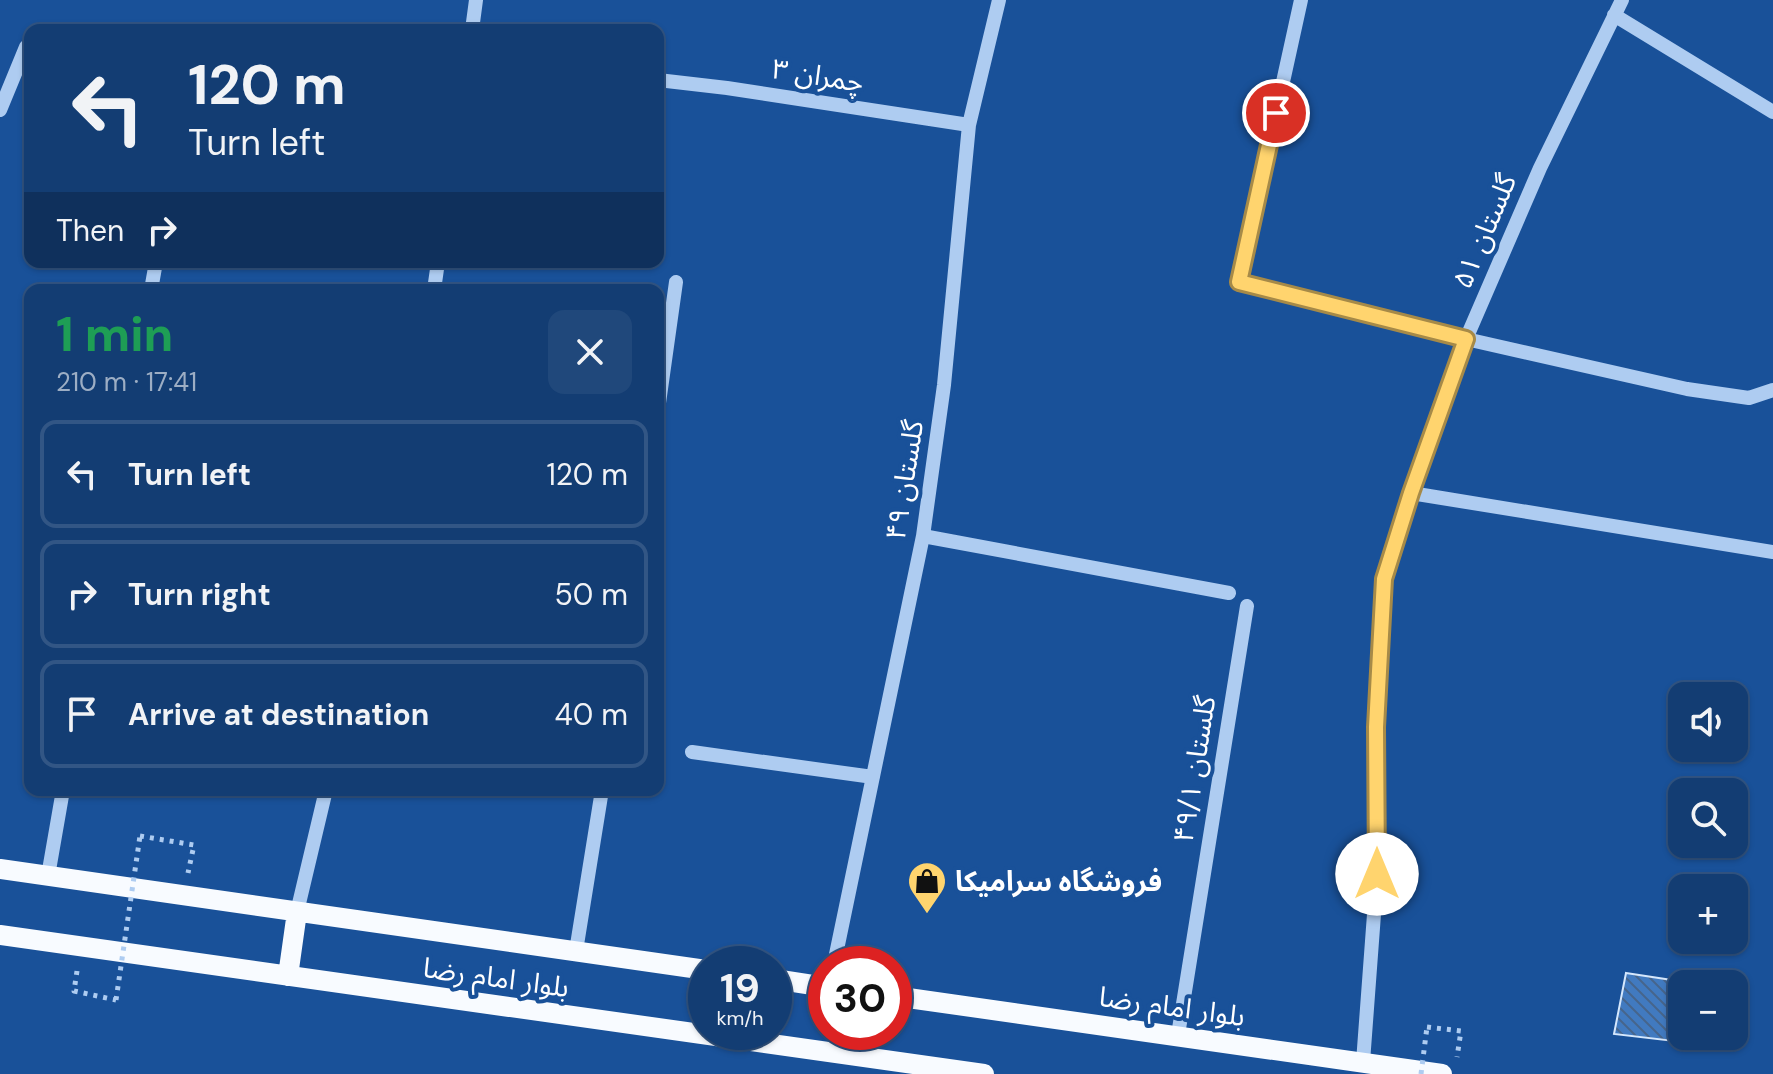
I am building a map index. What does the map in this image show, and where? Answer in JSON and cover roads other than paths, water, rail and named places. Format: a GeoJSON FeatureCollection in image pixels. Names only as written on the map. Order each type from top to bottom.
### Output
{"type":"FeatureCollection","features":[{"type":"Feature","properties":{"kind":"main road","name":"بلوار امام رضا"},"geometry":{"type":"LineString","coordinates":[[0,869],[688,967]]}},
{"type":"Feature","properties":{"kind":"main road"},"geometry":{"type":"LineString","coordinates":[[288,976],[297,912]]}},
{"type":"Feature","properties":{"kind":"main road","name":"بلوار امام رضا"},"geometry":{"type":"LineString","coordinates":[[0,935],[972,1073]]}},
{"type":"Feature","properties":{"kind":"main road","name":"بلوار امام رضا"},"geometry":{"type":"LineString","coordinates":[[912,998],[1442,1074]]}},
{"type":"Feature","properties":{"kind":"street"},"geometry":{"type":"LineString","coordinates":[[473,24],[476,0]]}},
{"type":"Feature","properties":{"kind":"street","name":"گلستان ۴۹"},"geometry":{"type":"LineString","coordinates":[[838,946],[923,536],[944,385],[969,125],[999,0]]}},
{"type":"Feature","properties":{"kind":"street"},"geometry":{"type":"LineString","coordinates":[[1301,0],[1239,282],[1466,339],[1687,389],[1749,398],[1773,390]]}},
{"type":"Feature","properties":{"kind":"street","name":"گلستان ۵۱"},"geometry":{"type":"LineString","coordinates":[[1363,1062],[1377,874],[1376,727],[1384,579],[1466,339],[1540,168],[1622,0]]}},
{"type":"Feature","properties":{"kind":"street"},"geometry":{"type":"LineString","coordinates":[[1614,15],[1773,112]]}},
{"type":"Feature","properties":{"kind":"street"},"geometry":{"type":"LineString","coordinates":[[0,110],[24,52]]}},
{"type":"Feature","properties":{"kind":"street","name":"چمران ۳"},"geometry":{"type":"LineString","coordinates":[[664,81],[969,125]]}},
{"type":"Feature","properties":{"kind":"street"},"geometry":{"type":"LineString","coordinates":[[664,367],[676,282]]}},
{"type":"Feature","properties":{"kind":"street"},"geometry":{"type":"LineString","coordinates":[[1411,493],[1773,552]]}},
{"type":"Feature","properties":{"kind":"street"},"geometry":{"type":"LineString","coordinates":[[923,536],[1229,593]]}},
{"type":"Feature","properties":{"kind":"street","name":"گلستان ۴۹/۱"},"geometry":{"type":"LineString","coordinates":[[1178,1035],[1247,606]]}},
{"type":"Feature","properties":{"kind":"street"},"geometry":{"type":"LineString","coordinates":[[692,752],[873,777]]}},
{"type":"Feature","properties":{"kind":"street"},"geometry":{"type":"LineString","coordinates":[[48,876],[62,796]]}},
{"type":"Feature","properties":{"kind":"street"},"geometry":{"type":"LineString","coordinates":[[297,912],[325,796]]}},
{"type":"Feature","properties":{"kind":"street"},"geometry":{"type":"LineString","coordinates":[[576,951],[601,796]]}},
{"type":"Feature","properties":{"kind":"place","name":"فروشگاه سراميكا"},"geometry":{"type":"Point","coordinates":[927,915]}}]}
